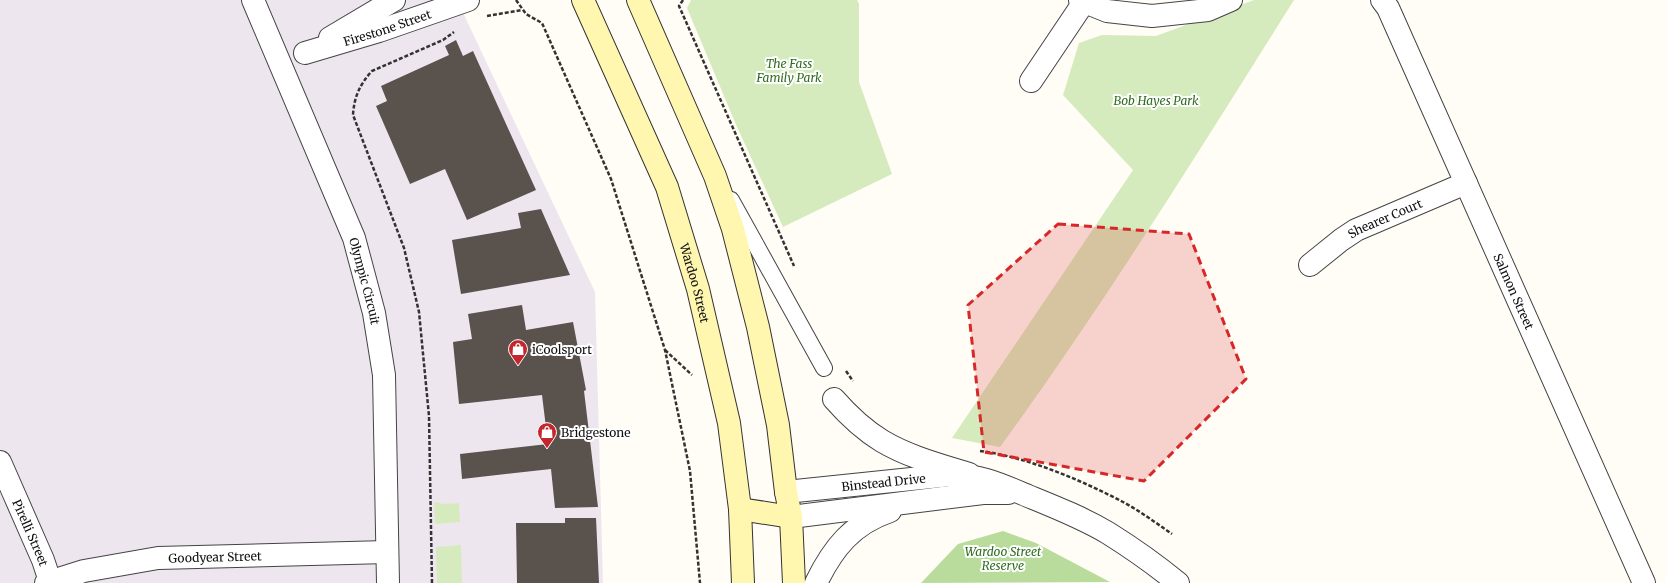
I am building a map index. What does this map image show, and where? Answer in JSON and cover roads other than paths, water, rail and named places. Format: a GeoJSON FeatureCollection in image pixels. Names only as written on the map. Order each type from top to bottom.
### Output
{"type":"FeatureCollection","features":[{"type":"Feature","properties":{"kind":"main road","name":"Wardoo Street"},"geometry":{"type":"LineString","coordinates":[[583,0],[667,187],[698,289],[729,423],[740,509],[743,583]]}},
{"type":"Feature","properties":{"kind":"main road"},"geometry":{"type":"LineString","coordinates":[[638,0],[706,154],[723,196],[733,229],[758,327],[778,424],[786,492],[791,517],[794,583]]}},
{"type":"Feature","properties":{"kind":"main road"},"geometry":{"type":"LineString","coordinates":[[740,509],[786,492]]}},
{"type":"Feature","properties":{"kind":"main road"},"geometry":{"type":"LineString","coordinates":[[740,509],[791,517]]}},
{"type":"Feature","properties":{"kind":"street","name":"Olympic Circuit"},"geometry":{"type":"LineString","coordinates":[[253,0],[354,238],[374,313],[384,375],[388,583]]}},
{"type":"Feature","properties":{"kind":"street","name":"Firestone Street"},"geometry":{"type":"LineString","coordinates":[[281,64],[305,53],[394,0]]}},
{"type":"Feature","properties":{"kind":"street","name":"Firestone Street"},"geometry":{"type":"LineString","coordinates":[[305,53],[379,31],[468,0]]}},
{"type":"Feature","properties":{"kind":"street"},"geometry":{"type":"LineString","coordinates":[[1031,81],[1082,1],[1107,11],[1152,16],[1208,10],[1231,0]]}},
{"type":"Feature","properties":{"kind":"street","name":"Salmon Street"},"geometry":{"type":"LineString","coordinates":[[1382,0],[1388,8],[1644,583]]}},
{"type":"Feature","properties":{"kind":"street","name":"Shearer Court"},"geometry":{"type":"LineString","coordinates":[[1310,265],[1356,230],[1466,183]]}},
{"type":"Feature","properties":{"kind":"street","name":"Binstead Drive"},"geometry":{"type":"LineString","coordinates":[[834,399],[857,422],[883,442],[918,457],[981,478],[1076,517],[1108,533],[1178,583]]}},
{"type":"Feature","properties":{"kind":"street","name":"Pirelli Street"},"geometry":{"type":"LineString","coordinates":[[0,462],[43,560],[48,582]]}},
{"type":"Feature","properties":{"kind":"street","name":"Binstead Drive"},"geometry":{"type":"LineString","coordinates":[[786,492],[963,474],[981,478]]}},
{"type":"Feature","properties":{"kind":"street","name":"Binstead Drive"},"geometry":{"type":"LineString","coordinates":[[791,517],[995,492],[1008,493],[1035,499]]}},
{"type":"Feature","properties":{"kind":"street","name":"Binstead Drive"},"geometry":{"type":"LineString","coordinates":[[816,583],[834,550],[846,536],[864,523],[890,511],[942,498]]}},
{"type":"Feature","properties":{"kind":"street","name":"Goodyear Street"},"geometry":{"type":"LineString","coordinates":[[48,582],[84,571],[158,558],[387,552]]}},
{"type":"Feature","properties":{"kind":"lane"},"geometry":{"type":"LineString","coordinates":[[706,154],[824,368]]}},
{"type":"Feature","properties":{"kind":"place","name":"iCoolsport"},"geometry":{"type":"Point","coordinates":[518,366]}},
{"type":"Feature","properties":{"kind":"place","name":"Bridgestone"},"geometry":{"type":"Point","coordinates":[547,449]}},
{"type":"Feature","properties":{"kind":"park label","name":"The Fass Family Park"},"geometry":{"type":"Point","coordinates":[789,70]}},
{"type":"Feature","properties":{"kind":"park label","name":"Bob Hayes Park"},"geometry":{"type":"Point","coordinates":[1156,100]}},
{"type":"Feature","properties":{"kind":"park label","name":"Wardoo Street Reserve"},"geometry":{"type":"Point","coordinates":[1003,558]}}]}
